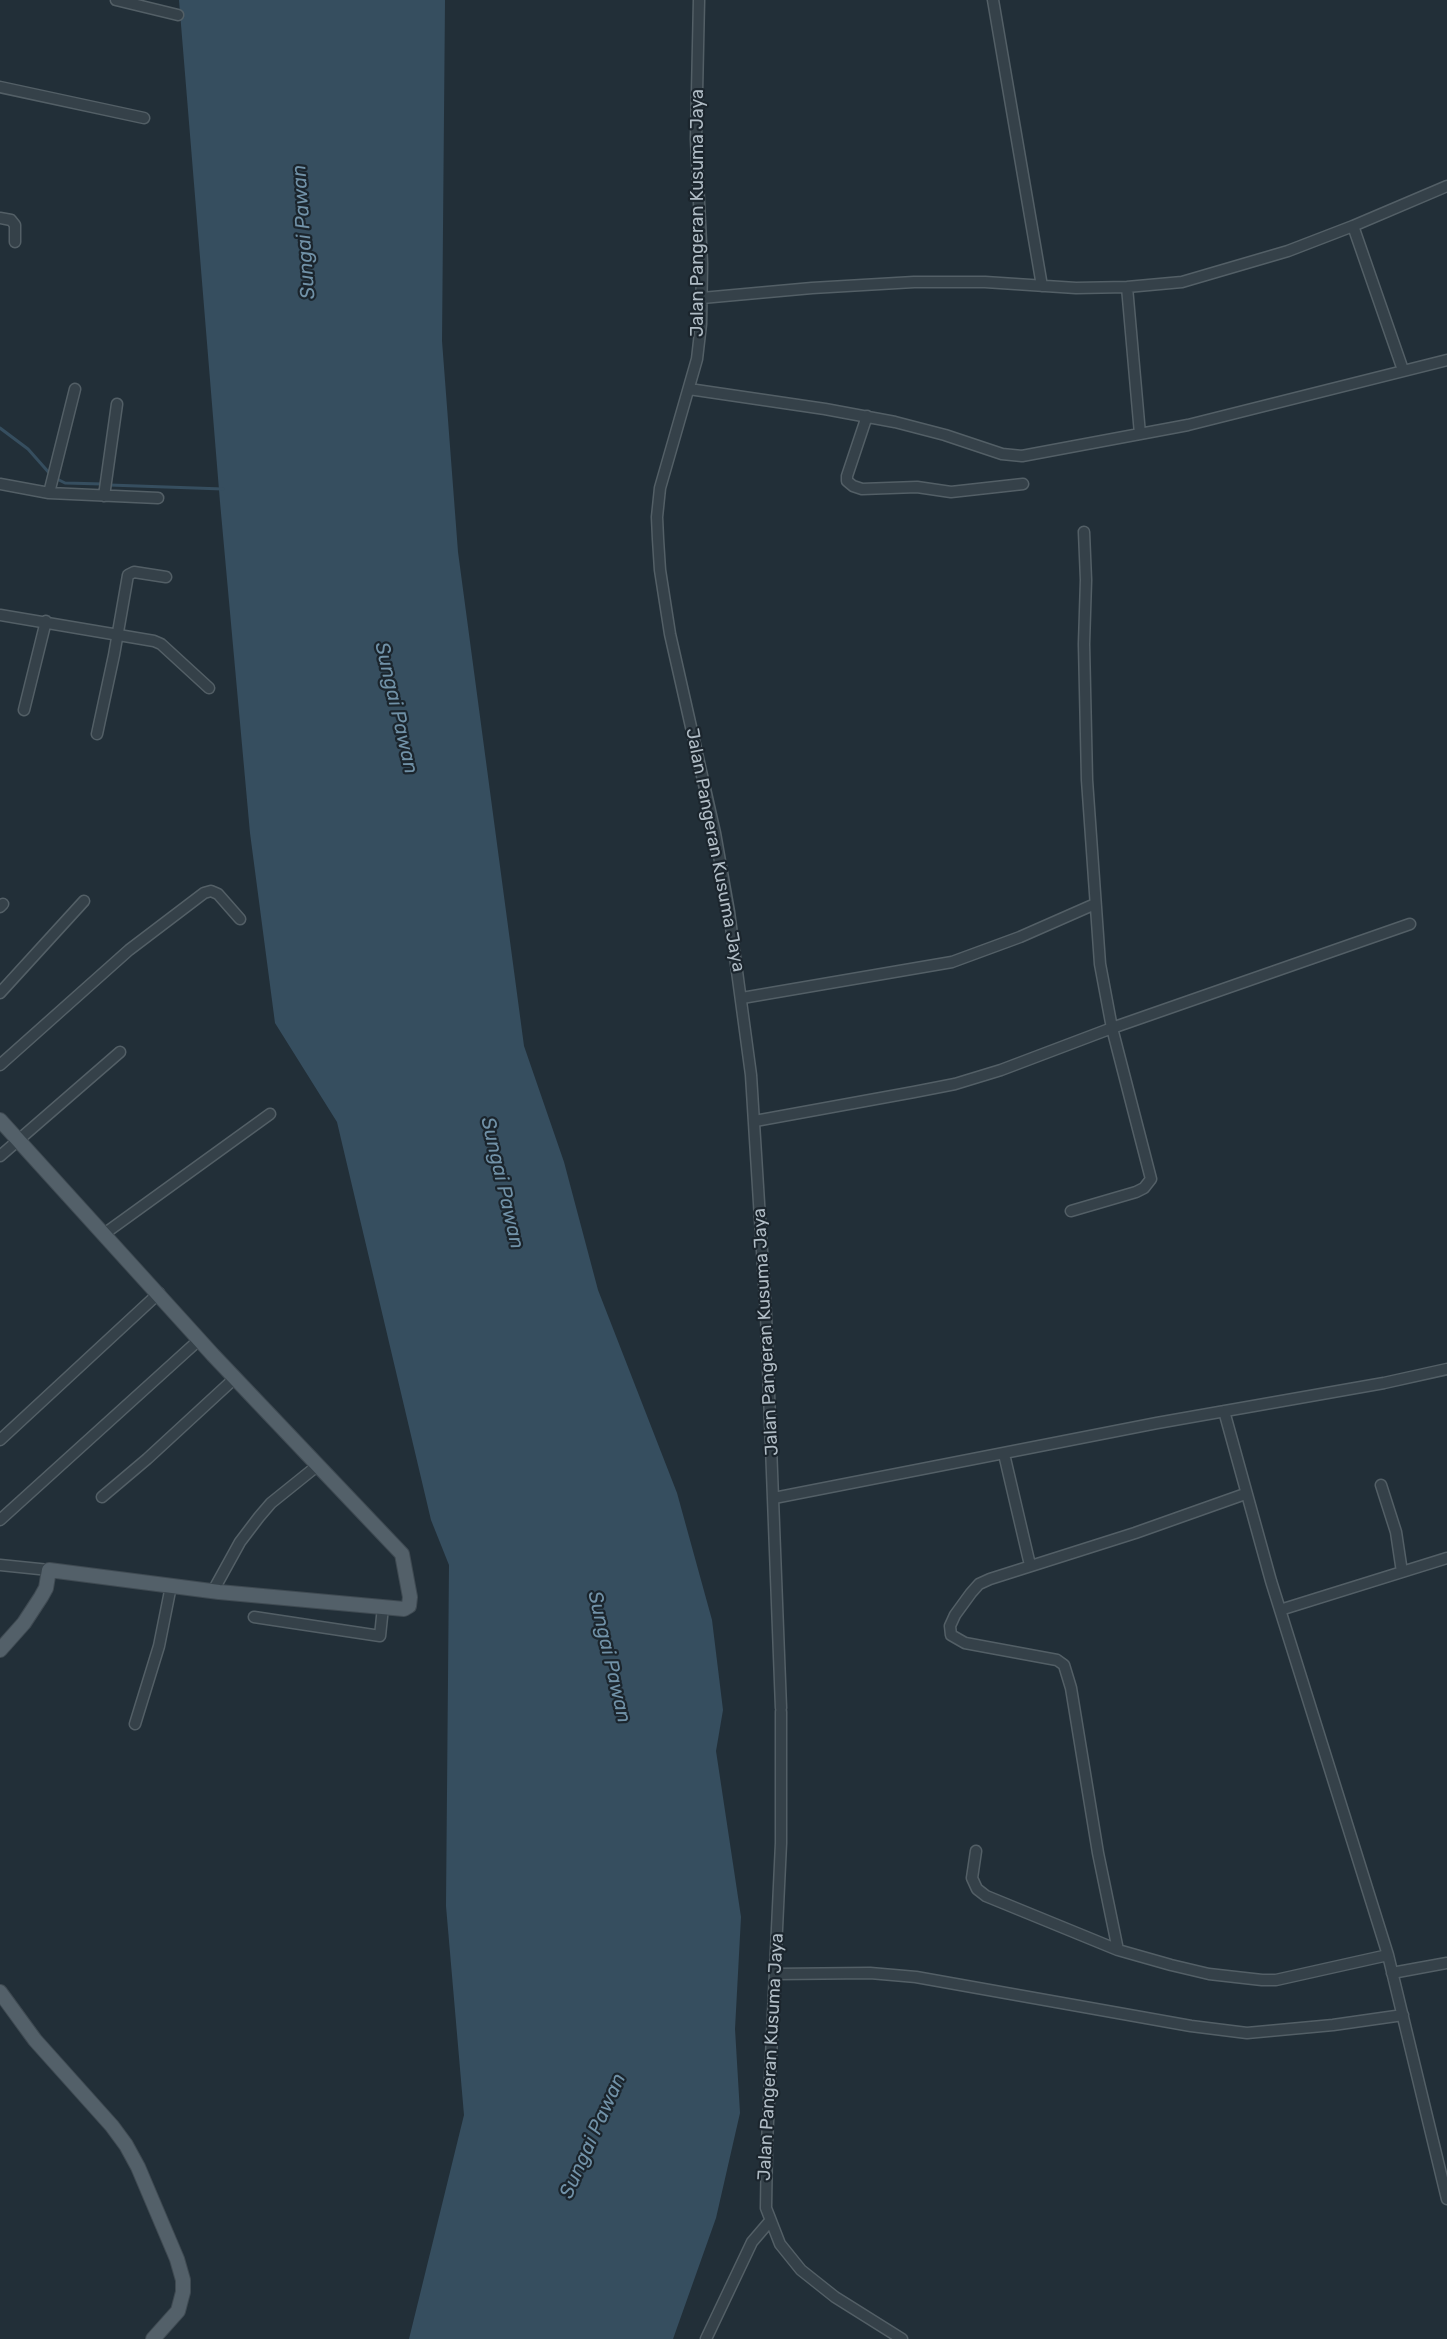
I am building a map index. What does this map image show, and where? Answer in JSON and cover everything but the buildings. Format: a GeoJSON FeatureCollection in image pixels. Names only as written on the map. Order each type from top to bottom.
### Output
{"type":"FeatureCollection","features":[{"type":"Feature","properties":{"kind":"main road"},"geometry":{"type":"LineString","coordinates":[[0,1120],[235,1378],[402,1554],[410,1604],[404,1609],[213,1591],[170,1595],[49,1570],[46,1588],[41,1597],[24,1623],[0,1650]]}},
{"type":"Feature","properties":{"kind":"main road"},"geometry":{"type":"LineString","coordinates":[[0,1992],[35,2040],[112,2126],[138,2167],[177,2259],[183,2280],[183,2292],[178,2311],[153,2339]]}},
{"type":"Feature","properties":{"kind":"street"},"geometry":{"type":"LineString","coordinates":[[116,0],[178,15]]}},
{"type":"Feature","properties":{"kind":"street","name":"Jalan Pangeran Kusuma Jaya"},"geometry":{"type":"LineString","coordinates":[[699,0],[696,139],[702,298],[698,350],[658,501],[660,570],[670,634],[715,833],[742,998],[755,1121],[774,1498],[781,1710],[781,1843],[766,2208],[780,2244],[801,2270],[829,2292],[902,2339]]}},
{"type":"Feature","properties":{"kind":"street"},"geometry":{"type":"LineString","coordinates":[[993,0],[1042,286]]}},
{"type":"Feature","properties":{"kind":"street"},"geometry":{"type":"LineString","coordinates":[[0,87],[144,118]]}},
{"type":"Feature","properties":{"kind":"street"},"geometry":{"type":"LineString","coordinates":[[702,298],[914,282],[985,282],[1076,288],[1127,287],[1182,282],[1288,251],[1447,186]]}},
{"type":"Feature","properties":{"kind":"street"},"geometry":{"type":"LineString","coordinates":[[0,218],[11,220],[15,225],[15,243]]}},
{"type":"Feature","properties":{"kind":"street"},"geometry":{"type":"LineString","coordinates":[[1353,226],[1403,370]]}},
{"type":"Feature","properties":{"kind":"street"},"geometry":{"type":"LineString","coordinates":[[1127,287],[1140,434]]}},
{"type":"Feature","properties":{"kind":"street"},"geometry":{"type":"LineString","coordinates":[[689,389],[867,416],[924,429],[1012,456],[1036,455],[1188,425],[1447,360]]}},
{"type":"Feature","properties":{"kind":"street"},"geometry":{"type":"LineString","coordinates":[[49,493],[75,389]]}},
{"type":"Feature","properties":{"kind":"street"},"geometry":{"type":"LineString","coordinates":[[104,496],[117,404]]}},
{"type":"Feature","properties":{"kind":"street"},"geometry":{"type":"LineString","coordinates":[[867,416],[847,476],[848,482],[853,486],[862,489],[917,487],[951,492],[1023,483]]}},
{"type":"Feature","properties":{"kind":"street"},"geometry":{"type":"LineString","coordinates":[[0,484],[49,493],[158,498]]}},
{"type":"Feature","properties":{"kind":"street"},"geometry":{"type":"LineString","coordinates":[[1071,1211],[1136,1192],[1148,1185],[1151,1179],[1112,1028],[1101,964],[1090,843],[1085,712],[1084,532]]}},
{"type":"Feature","properties":{"kind":"street"},"geometry":{"type":"LineString","coordinates":[[97,734],[128,574],[134,572],[166,577]]}},
{"type":"Feature","properties":{"kind":"street"},"geometry":{"type":"LineString","coordinates":[[0,615],[145,638],[161,644],[209,688]]}},
{"type":"Feature","properties":{"kind":"street"},"geometry":{"type":"LineString","coordinates":[[24,710],[45,621]]}},
{"type":"Feature","properties":{"kind":"street"},"geometry":{"type":"LineString","coordinates":[[0,1065],[129,950],[204,893],[211,891],[218,894],[240,919]]}},
{"type":"Feature","properties":{"kind":"street"},"geometry":{"type":"LineString","coordinates":[[0,993],[84,901]]}},
{"type":"Feature","properties":{"kind":"street"},"geometry":{"type":"LineString","coordinates":[[742,998],[952,962],[1020,938],[1095,904]]}},
{"type":"Feature","properties":{"kind":"street"},"geometry":{"type":"LineString","coordinates":[[755,1121],[955,1084],[1001,1070],[1112,1028],[1410,924]]}},
{"type":"Feature","properties":{"kind":"street"},"geometry":{"type":"LineString","coordinates":[[0,1156],[120,1052]]}},
{"type":"Feature","properties":{"kind":"street"},"geometry":{"type":"LineString","coordinates":[[104,1234],[270,1114]]}},
{"type":"Feature","properties":{"kind":"street"},"geometry":{"type":"LineString","coordinates":[[0,1440],[159,1293]]}},
{"type":"Feature","properties":{"kind":"street"},"geometry":{"type":"LineString","coordinates":[[0,1520],[200,1339]]}},
{"type":"Feature","properties":{"kind":"street"},"geometry":{"type":"LineString","coordinates":[[774,1498],[1363,1387],[1447,1369]]}},
{"type":"Feature","properties":{"kind":"street"},"geometry":{"type":"LineString","coordinates":[[102,1497],[235,1378]]}},
{"type":"Feature","properties":{"kind":"street"},"geometry":{"type":"LineString","coordinates":[[1224,1412],[1245,1494],[1280,1610],[1388,1955],[1447,2199]]}},
{"type":"Feature","properties":{"kind":"street"},"geometry":{"type":"LineString","coordinates":[[1004,1454],[1030,1565]]}},
{"type":"Feature","properties":{"kind":"street"},"geometry":{"type":"LineString","coordinates":[[213,1591],[240,1542],[259,1517],[271,1503],[317,1466]]}},
{"type":"Feature","properties":{"kind":"street"},"geometry":{"type":"LineString","coordinates":[[1381,1485],[1396,1532],[1402,1572]]}},
{"type":"Feature","properties":{"kind":"street"},"geometry":{"type":"LineString","coordinates":[[1118,1950],[1065,1666],[1057,1660],[964,1643],[954,1638],[949,1632],[950,1626],[955,1615],[979,1584],[1245,1494]]}},
{"type":"Feature","properties":{"kind":"street"},"geometry":{"type":"LineString","coordinates":[[1280,1610],[1447,1558]]}},
{"type":"Feature","properties":{"kind":"street"},"geometry":{"type":"LineString","coordinates":[[0,1565],[49,1570]]}},
{"type":"Feature","properties":{"kind":"street"},"geometry":{"type":"LineString","coordinates":[[135,1724],[159,1646],[170,1595]]}},
{"type":"Feature","properties":{"kind":"street"},"geometry":{"type":"LineString","coordinates":[[254,1617],[380,1629],[383,1607]]}},
{"type":"Feature","properties":{"kind":"street"},"geometry":{"type":"LineString","coordinates":[[976,1851],[972,1878],[978,1889],[986,1896],[1118,1950],[1209,1974],[1262,1980],[1286,1978],[1388,1955]]}},
{"type":"Feature","properties":{"kind":"street"},"geometry":{"type":"LineString","coordinates":[[1392,1973],[1447,1963]]}},
{"type":"Feature","properties":{"kind":"street"},"geometry":{"type":"LineString","coordinates":[[776,1974],[870,1974],[916,1977],[1191,2026],[1247,2033],[1333,2025],[1403,2015]]}},
{"type":"Feature","properties":{"kind":"street"},"geometry":{"type":"LineString","coordinates":[[706,2339],[752,2242],[770,2221]]}},
{"type":"Feature","properties":{"kind":"water","name":"Sungai Pawan"},"geometry":{"type":"Polygon","coordinates":[[[179,0],[445,0],[442,341],[458,552],[524,1046],[564,1162],[598,1290],[677,1493],[712,1620],[723,1710],[716,1751],[741,1917],[735,2029],[740,2113],[716,2218],[673,2339],[409,2339],[464,2115],[446,1906],[449,1565],[431,1520],[337,1122],[275,1023],[250,833],[179,0]]]}},
{"type":"Feature","properties":{"kind":"waterway"},"geometry":{"type":"LineString","coordinates":[[0,428],[28,449],[51,475]]}},
{"type":"Feature","properties":{"kind":"waterway"},"geometry":{"type":"LineString","coordinates":[[57,479],[65,483],[103,484]]}},
{"type":"Feature","properties":{"kind":"waterway"},"geometry":{"type":"LineString","coordinates":[[109,485],[223,489]]}}]}
